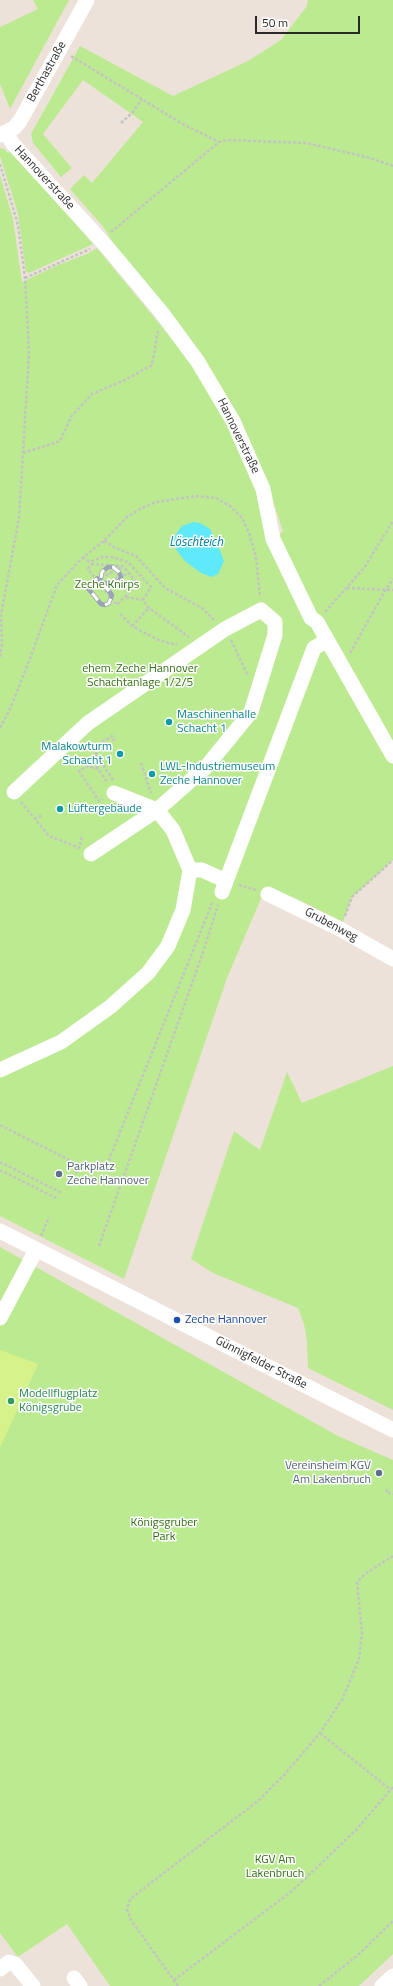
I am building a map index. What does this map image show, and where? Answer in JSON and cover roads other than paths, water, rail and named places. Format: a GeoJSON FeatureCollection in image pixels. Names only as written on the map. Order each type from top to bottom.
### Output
{"type":"FeatureCollection","features":[{"type":"Feature","properties":{"kind":"street","name":"Berthastraße"},"geometry":{"type":"LineString","coordinates":[[3,134],[20,121],[87,0]]}},
{"type":"Feature","properties":{"kind":"street","name":"Hannoverstraße"},"geometry":{"type":"LineString","coordinates":[[3,134],[101,241],[162,313],[198,362],[233,421],[263,489],[273,539],[311,618],[317,622],[326,641],[393,756]]}},
{"type":"Feature","properties":{"kind":"street"},"geometry":{"type":"LineString","coordinates":[[14,792],[88,723],[198,647],[261,610],[275,622],[275,635],[251,712],[206,767],[157,810],[85,851]]}},
{"type":"Feature","properties":{"kind":"street"},"geometry":{"type":"LineString","coordinates":[[190,870],[202,870],[226,885],[314,648],[326,641]]}},
{"type":"Feature","properties":{"kind":"street"},"geometry":{"type":"LineString","coordinates":[[0,1070],[61,1042],[110,1007],[148,973],[168,946],[183,910],[190,870],[173,830],[157,810],[114,787]]}},
{"type":"Feature","properties":{"kind":"street","name":"Grubenweg"},"geometry":{"type":"LineString","coordinates":[[268,894],[340,929],[393,959]]}},
{"type":"Feature","properties":{"kind":"street","name":"Günnigfelder Straße"},"geometry":{"type":"LineString","coordinates":[[0,1231],[393,1430]]}},
{"type":"Feature","properties":{"kind":"street"},"geometry":{"type":"LineString","coordinates":[[0,1318],[36,1250]]}},
{"type":"Feature","properties":{"kind":"street"},"geometry":{"type":"LineString","coordinates":[[4,1965],[15,1964],[33,1986]]}},
{"type":"Feature","properties":{"kind":"street"},"geometry":{"type":"LineString","coordinates":[[382,1986],[393,1976]]}},
{"type":"Feature","properties":{"kind":"water","name":"Löschteich"},"geometry":{"type":"Polygon","coordinates":[[[193,522],[200,523],[210,529],[224,561],[218,574],[211,577],[201,573],[185,561],[177,551],[173,542],[176,534],[182,526],[193,522]]]}},
{"type":"Feature","properties":{"kind":"railway"},"geometry":{"type":"LineString","coordinates":[[101,578],[102,572],[108,567],[113,567],[119,572],[121,577],[119,581],[115,584],[105,583]]}},
{"type":"Feature","properties":{"kind":"railway"},"geometry":{"type":"LineString","coordinates":[[98,578],[112,595],[109,603],[105,605],[101,604],[87,587],[90,584],[98,578]]}},
{"type":"Feature","properties":{"kind":"place","name":"Maschinenhalle Schacht 1"},"geometry":{"type":"Point","coordinates":[169,722]}},
{"type":"Feature","properties":{"kind":"place","name":"Malakowturm Schacht 1"},"geometry":{"type":"Point","coordinates":[120,754]}},
{"type":"Feature","properties":{"kind":"place","name":"LWL-Industriemuseum Zeche Hannover"},"geometry":{"type":"Point","coordinates":[152,774]}},
{"type":"Feature","properties":{"kind":"place","name":"Lüftergebäude"},"geometry":{"type":"Point","coordinates":[60,809]}},
{"type":"Feature","properties":{"kind":"place","name":"Parkplatz Zeche Hannover"},"geometry":{"type":"Point","coordinates":[59,1174]}},
{"type":"Feature","properties":{"kind":"place","name":"Zeche Hannover"},"geometry":{"type":"Point","coordinates":[177,1320]}},
{"type":"Feature","properties":{"kind":"place","name":"Modellflugplatz Königsgrube"},"geometry":{"type":"Point","coordinates":[11,1401]}},
{"type":"Feature","properties":{"kind":"place","name":"Vereinsheim KGV Am Lakenbruch"},"geometry":{"type":"Point","coordinates":[379,1473]}},
{"type":"Feature","properties":{"kind":"park label","name":"Zeche Knirps"},"geometry":{"type":"Point","coordinates":[107,585]}},
{"type":"Feature","properties":{"kind":"park label","name":"ehem. Zeche Hannover Schachtanlage 1/2/5"},"geometry":{"type":"Point","coordinates":[140,676]}},
{"type":"Feature","properties":{"kind":"park label","name":"Königsgruber Park"},"geometry":{"type":"Point","coordinates":[164,1530]}},
{"type":"Feature","properties":{"kind":"park label","name":"KGV Am Lakenbruch"},"geometry":{"type":"Point","coordinates":[275,1867]}}]}
